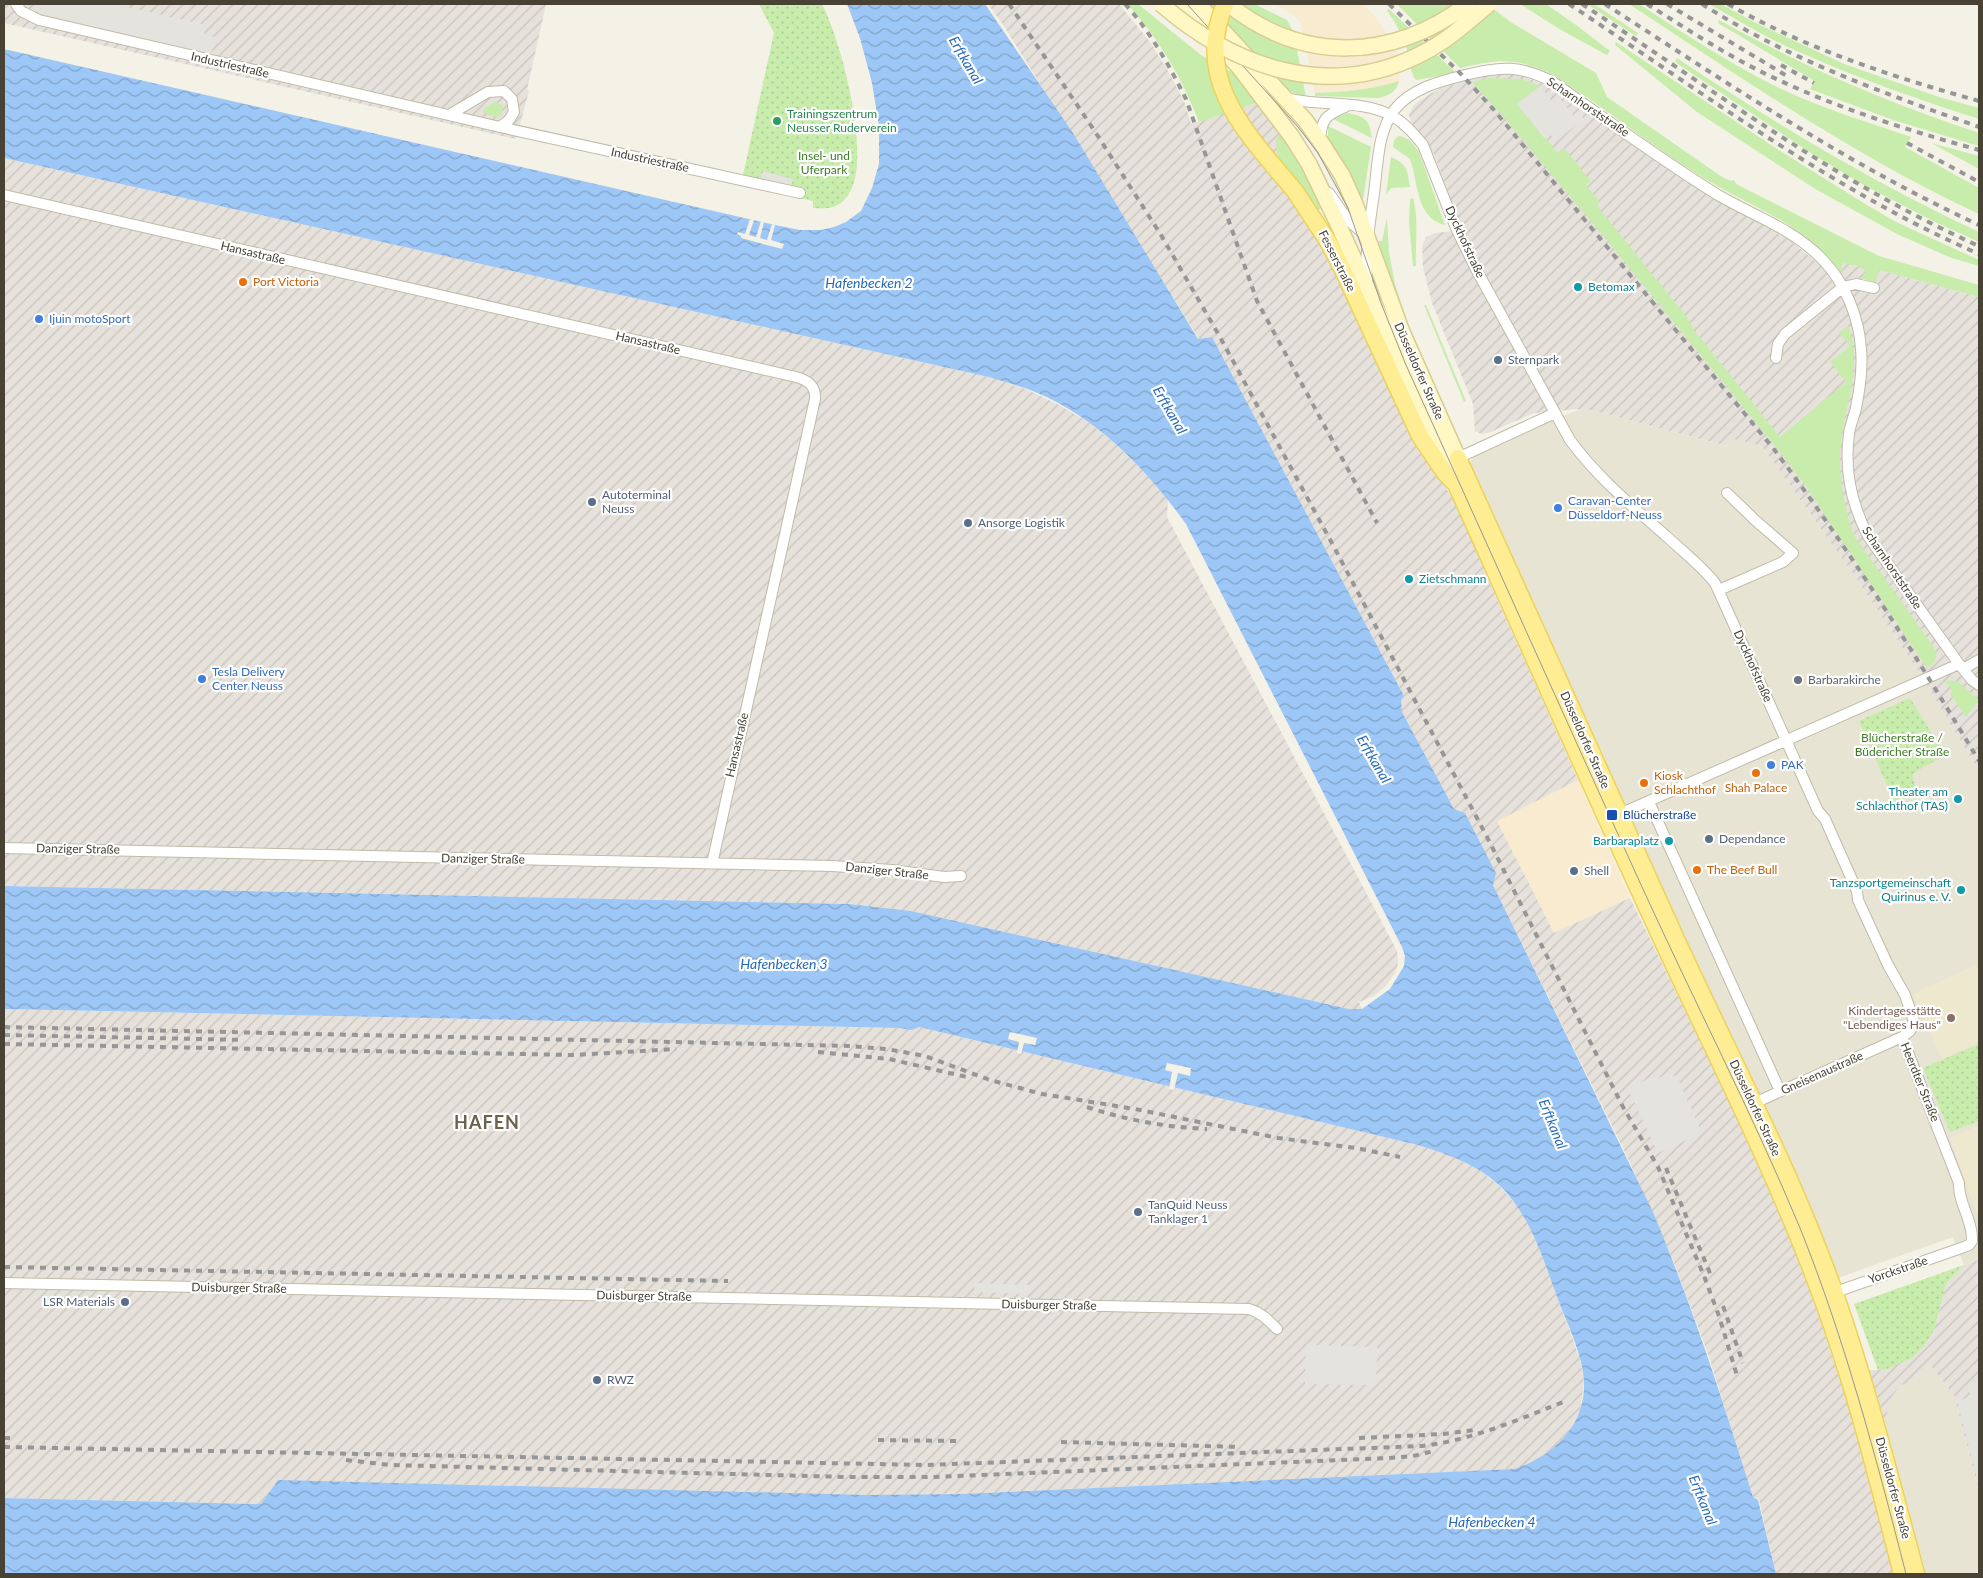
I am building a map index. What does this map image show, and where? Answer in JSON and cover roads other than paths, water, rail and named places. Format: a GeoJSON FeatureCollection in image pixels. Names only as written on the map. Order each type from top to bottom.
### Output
{"type":"FeatureCollection","features":[{"type":"Feature","properties":{"kind":"main road"},"geometry":{"type":"LineString","coordinates":[[1161,4],[1208,40],[1247,60],[1283,71],[1328,76],[1374,71],[1408,60],[1452,35],[1489,4]]}},
{"type":"Feature","properties":{"kind":"main road","name":"Düsseldorfer Straße"},"geometry":{"type":"LineString","coordinates":[[1182,4],[1245,75],[1292,137],[1309,164],[1367,285],[1456,484],[1748,1106],[1797,1232],[1828,1295],[1867,1392],[1916,1574]]}},
{"type":"Feature","properties":{"kind":"main road","name":"Düsseldorfer Straße"},"geometry":{"type":"LineString","coordinates":[[1198,4],[1285,97],[1320,141],[1342,175],[1368,237],[1402,332],[1613,817]]}},
{"type":"Feature","properties":{"kind":"main road","name":"Fesserstraße"},"geometry":{"type":"LineString","coordinates":[[1456,484],[1445,473],[1420,436],[1329,243],[1295,191],[1238,122],[1228,104],[1220,84],[1215,49],[1216,31],[1226,4],[1249,20],[1279,35],[1309,45],[1338,48],[1374,46],[1402,39],[1429,28],[1468,4]]}},
{"type":"Feature","properties":{"kind":"main road","name":"Düsseldorfer Straße"},"geometry":{"type":"LineString","coordinates":[[1828,1295],[1902,1574]]}},
{"type":"Feature","properties":{"kind":"street","name":"Industriestraße"},"geometry":{"type":"LineString","coordinates":[[16,4],[21,11],[39,20],[500,128],[800,192]]}},
{"type":"Feature","properties":{"kind":"street","name":"Scharnhorststraße"},"geometry":{"type":"LineString","coordinates":[[1367,285],[1366,256],[1382,136],[1410,95],[1438,82],[1462,75],[1502,68],[1526,70],[1539,75],[1718,195],[1780,226],[1804,242],[1824,261],[1843,287],[1858,327],[1862,356],[1860,388],[1849,432],[1847,454],[1851,495],[1858,515],[1868,536],[1961,666],[1979,685]]}},
{"type":"Feature","properties":{"kind":"street"},"geometry":{"type":"LineString","coordinates":[[449,115],[488,92],[504,91],[512,99],[514,112],[500,128]]}},
{"type":"Feature","properties":{"kind":"street"},"geometry":{"type":"LineString","coordinates":[[1285,97],[1298,101],[1363,107],[1395,118]]}},
{"type":"Feature","properties":{"kind":"street"},"geometry":{"type":"LineString","coordinates":[[1320,141],[1321,128],[1325,119],[1333,112],[1349,106]]}},
{"type":"Feature","properties":{"kind":"street","name":"Dyckhofstraße"},"geometry":{"type":"LineString","coordinates":[[1395,118],[1423,145],[1456,228],[1476,269],[1570,440],[1585,461],[1605,482],[1697,563],[1711,578],[1719,590],[1787,741]]}},
{"type":"Feature","properties":{"kind":"street"},"geometry":{"type":"LineString","coordinates":[[1309,164],[1348,220],[1368,237]]}},
{"type":"Feature","properties":{"kind":"street","name":"Hansastraße"},"geometry":{"type":"LineString","coordinates":[[4,195],[796,377],[810,384],[816,394],[814,408],[713,850],[712,864]]}},
{"type":"Feature","properties":{"kind":"street"},"geometry":{"type":"LineString","coordinates":[[1776,358],[1778,344],[1785,334],[1843,287],[1856,284],[1874,288]]}},
{"type":"Feature","properties":{"kind":"street"},"geometry":{"type":"LineString","coordinates":[[1458,458],[1555,413]]}},
{"type":"Feature","properties":{"kind":"street"},"geometry":{"type":"LineString","coordinates":[[1719,590],[1783,562],[1793,553],[1756,522],[1727,493]]}},
{"type":"Feature","properties":{"kind":"street"},"geometry":{"type":"LineString","coordinates":[[1613,817],[1961,666],[1979,660]]}},
{"type":"Feature","properties":{"kind":"street","name":"Heerdter Straße"},"geometry":{"type":"LineString","coordinates":[[1787,741],[1818,811],[1825,819],[1857,891],[1858,900],[1873,933],[1913,1013],[1914,1021],[1910,1031],[1902,1037],[1958,1183],[1958,1192],[1969,1224],[1972,1240]]}},
{"type":"Feature","properties":{"kind":"street"},"geometry":{"type":"LineString","coordinates":[[1649,802],[1780,1091]]}},
{"type":"Feature","properties":{"kind":"street","name":"Danziger Straße"},"geometry":{"type":"LineString","coordinates":[[4,848],[832,866],[892,870],[944,877],[961,876]]}},
{"type":"Feature","properties":{"kind":"street","name":"Gneisenaustraße"},"geometry":{"type":"LineString","coordinates":[[1748,1106],[1902,1037]]}},
{"type":"Feature","properties":{"kind":"street","name":"Yorckstraße"},"geometry":{"type":"LineString","coordinates":[[1828,1295],[1964,1247],[1969,1245],[1972,1240]]}},
{"type":"Feature","properties":{"kind":"street","name":"Duisburger Straße"},"geometry":{"type":"LineString","coordinates":[[4,1283],[1249,1309],[1258,1312],[1277,1329]]}},
{"type":"Feature","properties":{"kind":"water"},"geometry":{"type":"Polygon","coordinates":[[[847,4],[985,4],[1073,133],[1198,339],[1212,337],[1404,696],[1401,700],[1402,712],[1454,809],[1465,813],[1496,873],[1493,885],[1653,1212],[1694,1318],[1753,1497],[1758,1500],[1776,1574],[4,1574],[4,1498],[261,1504],[278,1480],[867,1495],[961,1494],[1514,1469],[1542,1456],[1564,1437],[1573,1425],[1583,1397],[1583,1370],[1539,1248],[1526,1221],[1509,1196],[1499,1185],[1481,1171],[1461,1160],[1418,1145],[919,1027],[912,1030],[898,1028],[4,1009],[4,886],[849,904],[911,911],[1349,1009],[1362,1009],[1390,989],[1404,966],[1405,956],[1402,947],[1186,524],[1153,482],[1116,444],[1095,427],[1050,398],[989,377],[4,158],[4,49],[775,225],[800,230],[821,230],[846,222],[861,211],[872,188],[879,164],[879,126],[872,83],[860,38],[847,4]]]}},
{"type":"Feature","properties":{"kind":"tram line"},"geometry":{"type":"LineString","coordinates":[[1187,4],[1298,127],[1318,153],[1348,208],[1381,303],[1406,365],[1642,887],[1782,1185],[1800,1228],[1845,1356],[1871,1443],[1906,1574]]}},
{"type":"Feature","properties":{"kind":"railway"},"geometry":{"type":"LineString","coordinates":[[1009,4],[1094,130],[1161,235],[1220,337],[1334,547],[1487,837],[1623,1107],[1658,1167],[1704,1276],[1719,1316],[1738,1379]]}},
{"type":"Feature","properties":{"kind":"railway"},"geometry":{"type":"LineString","coordinates":[[1125,4],[1143,25],[1186,99],[1257,301],[1377,523]]}},
{"type":"Feature","properties":{"kind":"railway"},"geometry":{"type":"LineString","coordinates":[[1389,4],[1462,75],[1494,110],[1773,448],[1801,485],[1880,602],[1979,761]]}},
{"type":"Feature","properties":{"kind":"railway"},"geometry":{"type":"LineString","coordinates":[[1569,4],[1718,105],[1820,170],[1872,200],[1979,254]]}},
{"type":"Feature","properties":{"kind":"railway"},"geometry":{"type":"LineString","coordinates":[[1582,4],[1825,164],[1875,194],[1979,246]]}},
{"type":"Feature","properties":{"kind":"railway"},"geometry":{"type":"LineString","coordinates":[[1605,4],[1742,93],[1835,149],[1882,176],[1979,225]]}},
{"type":"Feature","properties":{"kind":"railway"},"geometry":{"type":"LineString","coordinates":[[1647,4],[1737,59],[1794,87],[1872,117],[1979,150]]}},
{"type":"Feature","properties":{"kind":"railway"},"geometry":{"type":"LineString","coordinates":[[1667,4],[1787,76]]}},
{"type":"Feature","properties":{"kind":"railway"},"geometry":{"type":"LineString","coordinates":[[1702,4],[1768,42],[1802,58],[1872,88],[1979,127]]}},
{"type":"Feature","properties":{"kind":"railway"},"geometry":{"type":"LineString","coordinates":[[1728,4],[1788,35],[1850,60],[1882,72],[1979,101]]}},
{"type":"Feature","properties":{"kind":"railway"},"geometry":{"type":"LineString","coordinates":[[1781,65],[1814,83]]}},
{"type":"Feature","properties":{"kind":"railway"},"geometry":{"type":"LineString","coordinates":[[1907,143],[1979,182]]}},
{"type":"Feature","properties":{"kind":"railway"},"geometry":{"type":"LineString","coordinates":[[4,1027],[851,1046],[887,1049],[925,1056],[990,1080],[1042,1094],[1135,1109],[1278,1138],[1356,1148],[1400,1157]]}},
{"type":"Feature","properties":{"kind":"railway"},"geometry":{"type":"LineString","coordinates":[[4,1035],[244,1040]]}},
{"type":"Feature","properties":{"kind":"railway"},"geometry":{"type":"LineString","coordinates":[[4,1044],[574,1055],[676,1049]]}},
{"type":"Feature","properties":{"kind":"railway"},"geometry":{"type":"LineString","coordinates":[[818,1052],[889,1059],[971,1078]]}},
{"type":"Feature","properties":{"kind":"railway"},"geometry":{"type":"LineString","coordinates":[[1087,1107],[1116,1116],[1146,1122],[1176,1127],[1207,1129]]}},
{"type":"Feature","properties":{"kind":"railway"},"geometry":{"type":"LineString","coordinates":[[1666,1168],[1712,1278]]}},
{"type":"Feature","properties":{"kind":"railway"},"geometry":{"type":"LineString","coordinates":[[4,1267],[728,1281]]}},
{"type":"Feature","properties":{"kind":"railway"},"geometry":{"type":"LineString","coordinates":[[1723,1306],[1743,1363]]}},
{"type":"Feature","properties":{"kind":"railway"},"geometry":{"type":"LineString","coordinates":[[4,1447],[927,1465],[1422,1446],[1478,1434],[1566,1401]]}},
{"type":"Feature","properties":{"kind":"railway"},"geometry":{"type":"LineString","coordinates":[[1359,1438],[1444,1434],[1474,1430]]}},
{"type":"Feature","properties":{"kind":"railway"},"geometry":{"type":"LineString","coordinates":[[4,1438],[14,1438]]}},
{"type":"Feature","properties":{"kind":"railway"},"geometry":{"type":"LineString","coordinates":[[878,1440],[957,1441]]}},
{"type":"Feature","properties":{"kind":"railway"},"geometry":{"type":"LineString","coordinates":[[1061,1442],[1241,1447]]}},
{"type":"Feature","properties":{"kind":"railway"},"geometry":{"type":"LineString","coordinates":[[346,1460],[391,1465],[846,1477],[931,1477],[1388,1458],[1413,1456],[1434,1451]]}},
{"type":"Feature","properties":{"kind":"place","name":"Trainingszentrum Neusser Ruderverein"},"geometry":{"type":"Point","coordinates":[777,121]}},
{"type":"Feature","properties":{"kind":"place","name":"Port Victoria"},"geometry":{"type":"Point","coordinates":[243,282]}},
{"type":"Feature","properties":{"kind":"place","name":"Betomax"},"geometry":{"type":"Point","coordinates":[1578,287]}},
{"type":"Feature","properties":{"kind":"place","name":"Ijuin motoSport"},"geometry":{"type":"Point","coordinates":[39,319]}},
{"type":"Feature","properties":{"kind":"place","name":"Sternpark"},"geometry":{"type":"Point","coordinates":[1498,360]}},
{"type":"Feature","properties":{"kind":"place","name":"Autoterminal Neuss"},"geometry":{"type":"Point","coordinates":[592,502]}},
{"type":"Feature","properties":{"kind":"place","name":"Caravan-Center Düsseldorf-Neuss"},"geometry":{"type":"Point","coordinates":[1558,508]}},
{"type":"Feature","properties":{"kind":"place","name":"Ansorge Logistik"},"geometry":{"type":"Point","coordinates":[968,523]}},
{"type":"Feature","properties":{"kind":"place","name":"Zietschmann"},"geometry":{"type":"Point","coordinates":[1409,579]}},
{"type":"Feature","properties":{"kind":"place","name":"Tesla Delivery Center Neuss"},"geometry":{"type":"Point","coordinates":[202,679]}},
{"type":"Feature","properties":{"kind":"place","name":"Barbarakirche"},"geometry":{"type":"Point","coordinates":[1798,680]}},
{"type":"Feature","properties":{"kind":"place","name":"PAK"},"geometry":{"type":"Point","coordinates":[1771,765]}},
{"type":"Feature","properties":{"kind":"place","name":"Shah Palace"},"geometry":{"type":"Point","coordinates":[1756,773]}},
{"type":"Feature","properties":{"kind":"place","name":"Kiosk Schlachthof"},"geometry":{"type":"Point","coordinates":[1644,783]}},
{"type":"Feature","properties":{"kind":"place","name":"Theater am Schlachthof (TAS)"},"geometry":{"type":"Point","coordinates":[1958,799]}},
{"type":"Feature","properties":{"kind":"place","name":"Blücherstraße"},"geometry":{"type":"Point","coordinates":[1612,815]}},
{"type":"Feature","properties":{"kind":"place","name":"Dependance"},"geometry":{"type":"Point","coordinates":[1709,839]}},
{"type":"Feature","properties":{"kind":"place","name":"Barbaraplatz"},"geometry":{"type":"Point","coordinates":[1669,841]}},
{"type":"Feature","properties":{"kind":"place","name":"The Beef Bull"},"geometry":{"type":"Point","coordinates":[1697,870]}},
{"type":"Feature","properties":{"kind":"place","name":"Shell"},"geometry":{"type":"Point","coordinates":[1574,871]}},
{"type":"Feature","properties":{"kind":"place","name":"Tanzsportgemeinschaft Quirinus e. V."},"geometry":{"type":"Point","coordinates":[1961,890]}},
{"type":"Feature","properties":{"kind":"place","name":"Kindertagesstätte \"Lebendiges Haus\""},"geometry":{"type":"Point","coordinates":[1951,1018]}},
{"type":"Feature","properties":{"kind":"place","name":"TanQuid Neuss Tanklager 1"},"geometry":{"type":"Point","coordinates":[1138,1212]}},
{"type":"Feature","properties":{"kind":"place","name":"LSR Materials"},"geometry":{"type":"Point","coordinates":[125,1302]}},
{"type":"Feature","properties":{"kind":"place","name":"RWZ"},"geometry":{"type":"Point","coordinates":[597,1380]}},
{"type":"Feature","properties":{"kind":"district","name":"HAFEN"},"geometry":{"type":"Point","coordinates":[487,1123]}},
{"type":"Feature","properties":{"kind":"water label","name":"Erftkanal"},"geometry":{"type":"Point","coordinates":[966,60]}},
{"type":"Feature","properties":{"kind":"water label","name":"Hafenbecken 2"},"geometry":{"type":"Point","coordinates":[869,283]}},
{"type":"Feature","properties":{"kind":"water label","name":"Erftkanal"},"geometry":{"type":"Point","coordinates":[1170,410]}},
{"type":"Feature","properties":{"kind":"water label","name":"Erftkanal"},"geometry":{"type":"Point","coordinates":[1374,759]}},
{"type":"Feature","properties":{"kind":"water label","name":"Hafenbecken 3"},"geometry":{"type":"Point","coordinates":[784,964]}},
{"type":"Feature","properties":{"kind":"water label","name":"Erftkanal"},"geometry":{"type":"Point","coordinates":[1553,1124]}},
{"type":"Feature","properties":{"kind":"water label","name":"Erftkanal"},"geometry":{"type":"Point","coordinates":[1703,1500]}},
{"type":"Feature","properties":{"kind":"water label","name":"Hafenbecken 4"},"geometry":{"type":"Point","coordinates":[1492,1522]}},
{"type":"Feature","properties":{"kind":"park label","name":"Insel- und Uferpark"},"geometry":{"type":"Point","coordinates":[824,163]}},
{"type":"Feature","properties":{"kind":"park label","name":"Blücherstraße / Büdericher Straße"},"geometry":{"type":"Point","coordinates":[1902,745]}}]}
